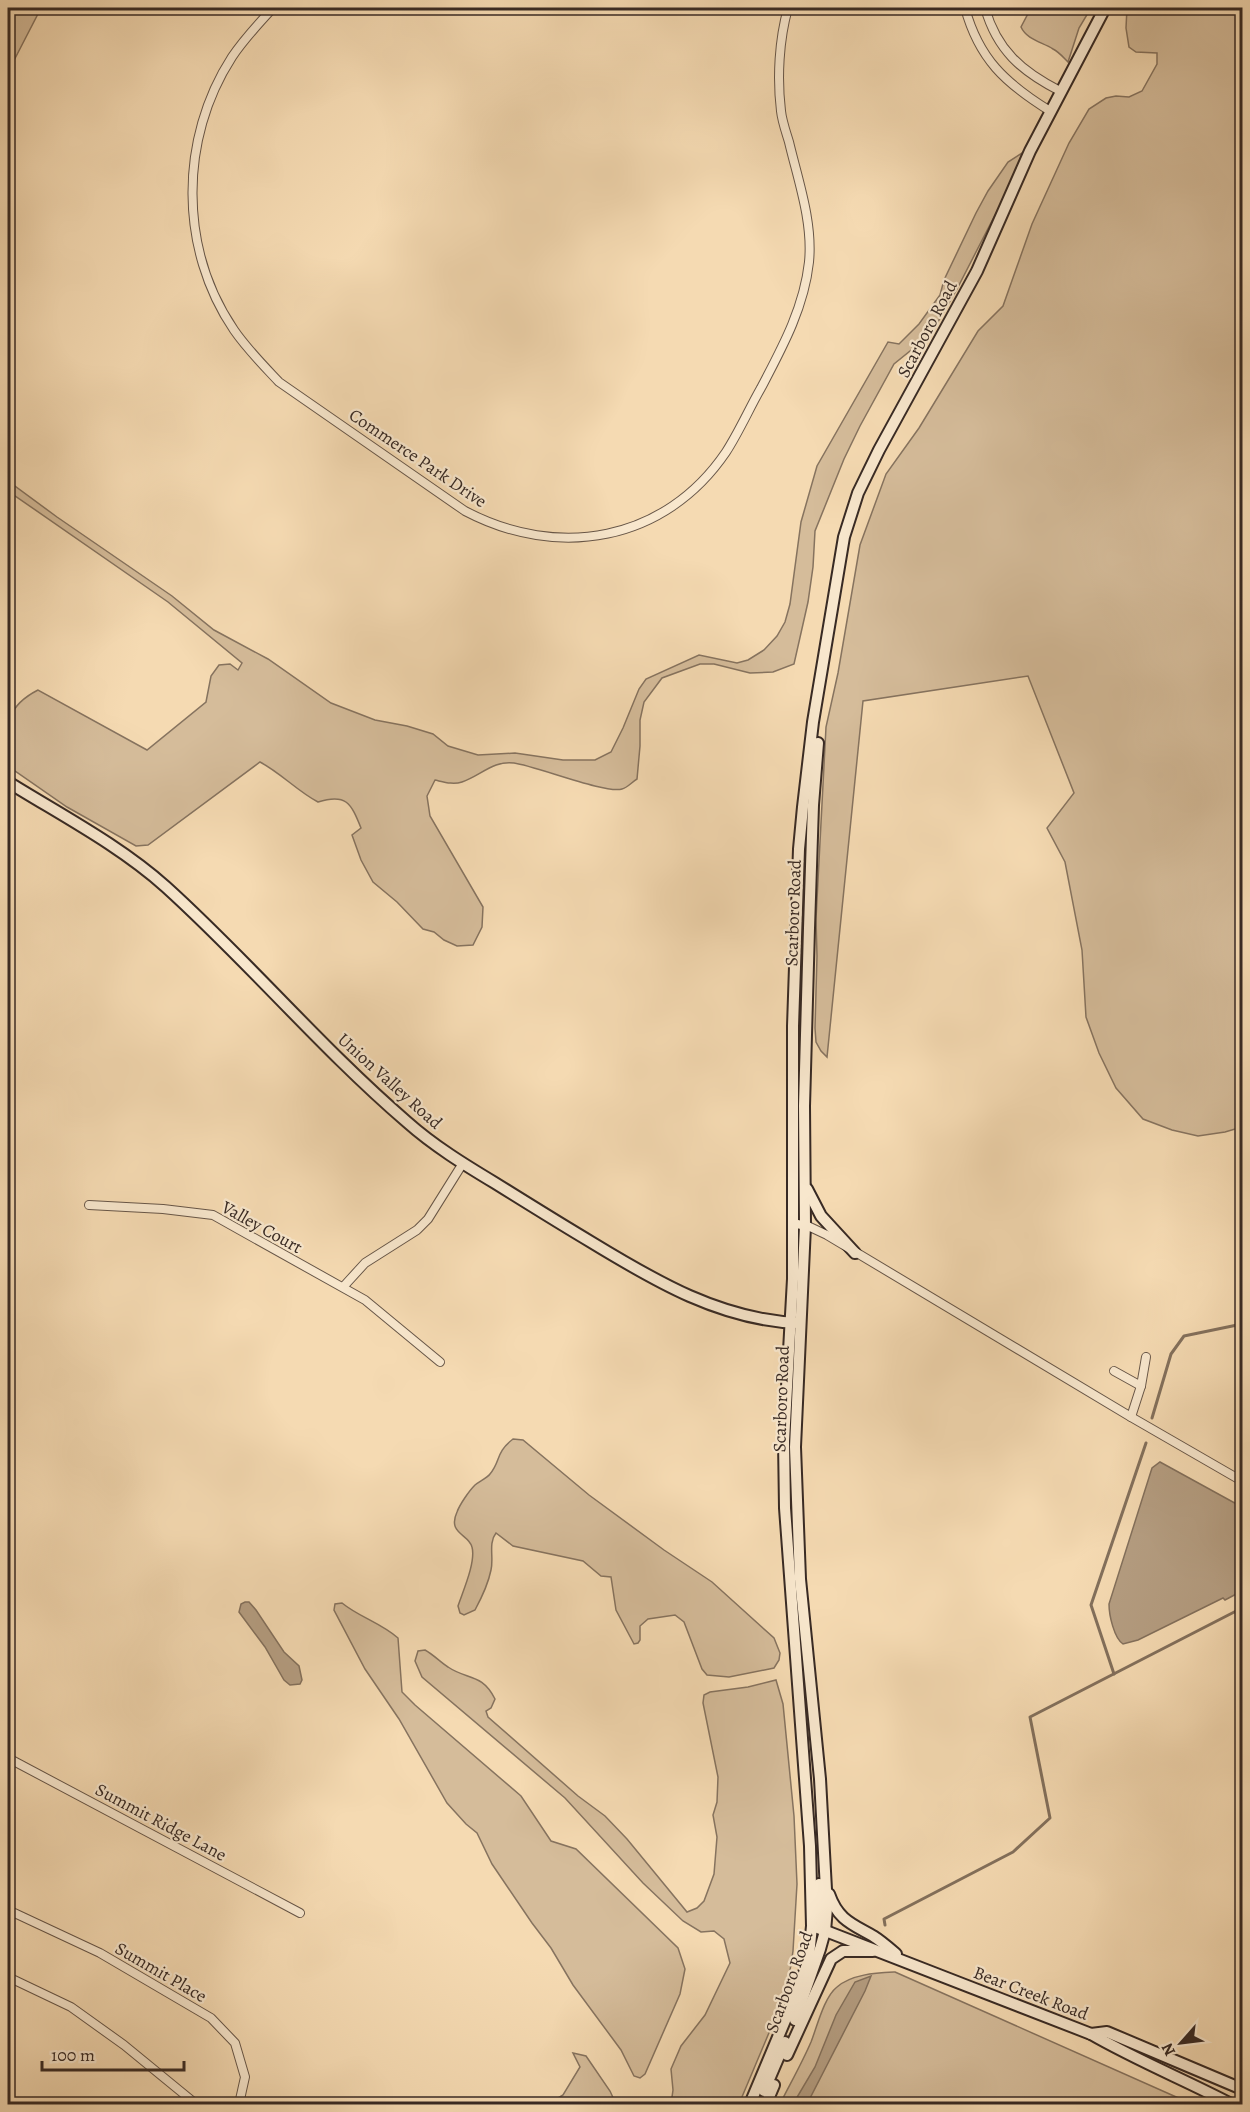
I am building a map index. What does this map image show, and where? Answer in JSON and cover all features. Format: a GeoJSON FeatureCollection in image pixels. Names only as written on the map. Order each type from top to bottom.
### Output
{"type":"FeatureCollection","features":[{"type":"Feature","properties":{"kind":"main road","name":"Scarboro Road"},"geometry":{"type":"LineString","coordinates":[[758,2104],[804,1998],[825,1931],[826,1886],[820,1779],[800,1579],[795,1447],[793,1026],[799,849],[813,722],[844,537],[858,493],[977,270],[1050,111],[1105,8]]}},
{"type":"Feature","properties":{"kind":"main road","name":"Scarboro Road"},"geometry":{"type":"LineString","coordinates":[[750,2104],[802,1980],[809,1956],[812,1926],[810,1846],[789,1579],[784,1441],[805,1226],[804,1106],[809,928],[813,805],[821,680]]}},
{"type":"Feature","properties":{"kind":"main road","name":"Union Valley Road"},"geometry":{"type":"LineString","coordinates":[[8,782],[110,845],[164,886],[409,1125],[463,1163],[612,1256],[683,1295],[710,1306],[773,1321],[796,1323]]}},
{"type":"Feature","properties":{"kind":"main road"},"geometry":{"type":"LineString","coordinates":[[805,1185],[821,1216],[855,1253]]}},
{"type":"Feature","properties":{"kind":"main road"},"geometry":{"type":"LineString","coordinates":[[800,1696],[812,1770],[820,1918],[825,1931]]}},
{"type":"Feature","properties":{"kind":"main road"},"geometry":{"type":"LineString","coordinates":[[826,1886],[836,1910],[844,1919],[856,1928],[875,1936],[906,1962]]}},
{"type":"Feature","properties":{"kind":"main road","name":"Bear Creek Road"},"geometry":{"type":"LineString","coordinates":[[812,1926],[1091,2034],[1122,2052],[1158,2067],[1231,2104]]}},
{"type":"Feature","properties":{"kind":"main road"},"geometry":{"type":"LineString","coordinates":[[766,2104],[831,1959],[843,1951],[880,1952]]}},
{"type":"Feature","properties":{"kind":"main road"},"geometry":{"type":"LineString","coordinates":[[1091,2034],[1107,2032],[1242,2089]]}},
{"type":"Feature","properties":{"kind":"street","name":"Commerce Park Drive"},"geometry":{"type":"LineString","coordinates":[[273,8],[251,31],[232,58],[212,96],[198,136],[192,207],[202,263],[216,297],[234,329],[255,357],[279,382],[465,511],[484,521],[518,532],[536,536],[574,538],[602,535],[632,526],[652,518],[690,493],[726,451],[790,331],[803,298],[809,260],[807,216],[781,112],[779,78],[781,41],[789,8]]}},
{"type":"Feature","properties":{"kind":"street"},"geometry":{"type":"LineString","coordinates":[[965,8],[971,29],[991,64],[1014,87],[1050,111]]}},
{"type":"Feature","properties":{"kind":"street"},"geometry":{"type":"LineString","coordinates":[[985,8],[998,39],[1015,62],[1034,77],[1060,91]]}},
{"type":"Feature","properties":{"kind":"street"},"geometry":{"type":"LineString","coordinates":[[344,1286],[364,1263],[417,1230],[428,1219],[463,1163]]}},
{"type":"Feature","properties":{"kind":"street","name":"Valley Court"},"geometry":{"type":"LineString","coordinates":[[89,1205],[164,1209],[213,1215],[331,1282],[344,1286],[365,1300],[440,1362]]}},
{"type":"Feature","properties":{"kind":"street"},"geometry":{"type":"LineString","coordinates":[[793,1223],[826,1235],[1131,1417],[1242,1480]]}},
{"type":"Feature","properties":{"kind":"street"},"geometry":{"type":"LineString","coordinates":[[1131,1417],[1141,1386],[1146,1357]]}},
{"type":"Feature","properties":{"kind":"street"},"geometry":{"type":"LineString","coordinates":[[1114,1371],[1141,1386]]}},
{"type":"Feature","properties":{"kind":"street","name":"Summit Ridge Lane"},"geometry":{"type":"LineString","coordinates":[[8,1758],[300,1913]]}},
{"type":"Feature","properties":{"kind":"street","name":"Summit Place"},"geometry":{"type":"LineString","coordinates":[[8,1910],[100,1953],[211,2018],[235,2043],[245,2077],[239,2104]]}},
{"type":"Feature","properties":{"kind":"street"},"geometry":{"type":"LineString","coordinates":[[8,1977],[71,2007],[124,2045],[196,2104]]}},
{"type":"Feature","properties":{"kind":"shaded area"},"geometry":{"type":"Polygon","coordinates":[[[8,8],[41,8],[8,72],[8,8]]]}},
{"type":"Feature","properties":{"kind":"shaded area"},"geometry":{"type":"Polygon","coordinates":[[[1031,8],[1091,8],[1079,28],[1068,62],[1057,52],[1031,38],[1021,27],[1031,8]]]}},
{"type":"Feature","properties":{"kind":"shaded area"},"geometry":{"type":"Polygon","coordinates":[[[1127,8],[1242,8],[1242,1127],[1198,1136],[1172,1130],[1143,1119],[1116,1088],[1099,1053],[1086,1017],[1082,950],[1065,862],[1047,828],[1074,793],[1028,676],[863,701],[827,1057],[816,1042],[815,1028],[816,919],[826,727],[838,673],[860,545],[886,474],[919,428],[978,331],[1003,306],[1032,224],[1069,143],[1089,109],[1106,98],[1129,97],[1142,91],[1157,64],[1157,53],[1136,52],[1129,47],[1126,28],[1127,8]]]}},
{"type":"Feature","properties":{"kind":"shaded area"},"geometry":{"type":"Polygon","coordinates":[[[1022,153],[1014,178],[957,289],[931,334],[894,364],[844,459],[815,531],[808,602],[794,664],[773,672],[750,673],[714,664],[700,664],[662,678],[644,702],[640,720],[637,779],[624,788],[614,789],[587,784],[514,763],[494,766],[459,783],[435,780],[427,796],[430,816],[483,907],[482,927],[473,945],[457,946],[434,932],[423,929],[397,902],[373,882],[361,860],[352,835],[361,828],[354,812],[346,802],[335,799],[318,802],[260,762],[148,845],[136,846],[67,807],[8,766],[8,731],[12,713],[26,697],[38,690],[147,750],[206,702],[211,676],[219,665],[230,664],[238,670],[242,663],[168,602],[8,491],[8,481],[172,596],[214,630],[268,659],[331,703],[375,720],[433,734],[448,746],[478,755],[515,753],[563,760],[595,760],[611,752],[639,689],[646,679],[699,655],[737,663],[748,660],[764,650],[777,636],[785,622],[790,604],[801,522],[817,466],[888,342],[899,344],[919,324],[940,295],[944,280],[988,191],[1008,162],[1022,153]]]}},
{"type":"Feature","properties":{"kind":"shaded area"},"geometry":{"type":"Polygon","coordinates":[[[513,1439],[523,1440],[589,1495],[712,1582],[774,1638],[780,1653],[774,1668],[729,1677],[707,1675],[702,1669],[684,1622],[675,1615],[648,1619],[640,1626],[640,1640],[634,1644],[616,1610],[611,1577],[601,1576],[583,1561],[513,1546],[496,1533],[492,1541],[491,1570],[482,1596],[475,1610],[464,1615],[460,1613],[458,1606],[473,1553],[470,1543],[455,1525],[458,1509],[475,1485],[490,1474],[503,1449],[513,1439]]]}},
{"type":"Feature","properties":{"kind":"shaded area"},"geometry":{"type":"Polygon","coordinates":[[[1160,1462],[1242,1507],[1242,1591],[1138,1640],[1123,1644],[1115,1632],[1109,1604],[1152,1468],[1160,1462]]]}},
{"type":"Feature","properties":{"kind":"shaded area"},"geometry":{"type":"Polygon","coordinates":[[[249,1602],[256,1610],[284,1652],[299,1666],[302,1680],[300,1684],[290,1685],[284,1680],[265,1647],[239,1612],[241,1604],[249,1602]]]}},
{"type":"Feature","properties":{"kind":"shaded area"},"geometry":{"type":"Polygon","coordinates":[[[342,1603],[398,1638],[402,1692],[521,1796],[551,1841],[576,1849],[678,1948],[685,1969],[680,1994],[645,2074],[640,2078],[634,2076],[621,2050],[573,1985],[551,1948],[492,1864],[477,1833],[447,1803],[399,1719],[365,1669],[334,1610],[335,1604],[342,1603]]]}},
{"type":"Feature","properties":{"kind":"shaded area"},"geometry":{"type":"Polygon","coordinates":[[[425,1650],[448,1667],[485,1685],[495,1699],[491,1708],[486,1711],[488,1717],[578,1796],[605,1816],[687,1912],[697,1908],[704,1901],[714,1874],[717,1837],[713,1815],[717,1802],[718,1777],[703,1703],[704,1695],[776,1680],[783,1704],[794,1816],[797,1884],[793,1951],[787,1990],[739,2104],[671,2104],[673,2090],[671,2069],[681,2046],[705,2015],[730,1963],[724,1939],[714,1931],[701,1932],[683,1921],[643,1883],[565,1798],[422,1677],[415,1661],[418,1651],[425,1650]]]}},
{"type":"Feature","properties":{"kind":"shaded area"},"geometry":{"type":"Polygon","coordinates":[[[895,1972],[1192,2104],[780,2104],[811,2042],[832,1992],[850,1979],[895,1972]]]}},
{"type":"Feature","properties":{"kind":"shaded area"},"geometry":{"type":"Polygon","coordinates":[[[871,1976],[807,2104],[793,2104],[815,2067],[836,2015],[855,1982],[871,1976]]]}},
{"type":"Feature","properties":{"kind":"shaded area"},"geometry":{"type":"Polygon","coordinates":[[[573,2053],[586,2056],[610,2091],[616,2104],[548,2104],[563,2095],[580,2067],[573,2053]]]}},
{"type":"Feature","properties":{"kind":"waterway"},"geometry":{"type":"LineString","coordinates":[[1152,1418],[1171,1354],[1184,1336],[1242,1324]]}},
{"type":"Feature","properties":{"kind":"waterway"},"geometry":{"type":"LineString","coordinates":[[1114,1674],[1091,1605],[1146,1443]]}},
{"type":"Feature","properties":{"kind":"waterway"},"geometry":{"type":"LineString","coordinates":[[885,1925],[884,1919],[1013,1852],[1050,1818],[1030,1717],[1242,1608]]}}]}
